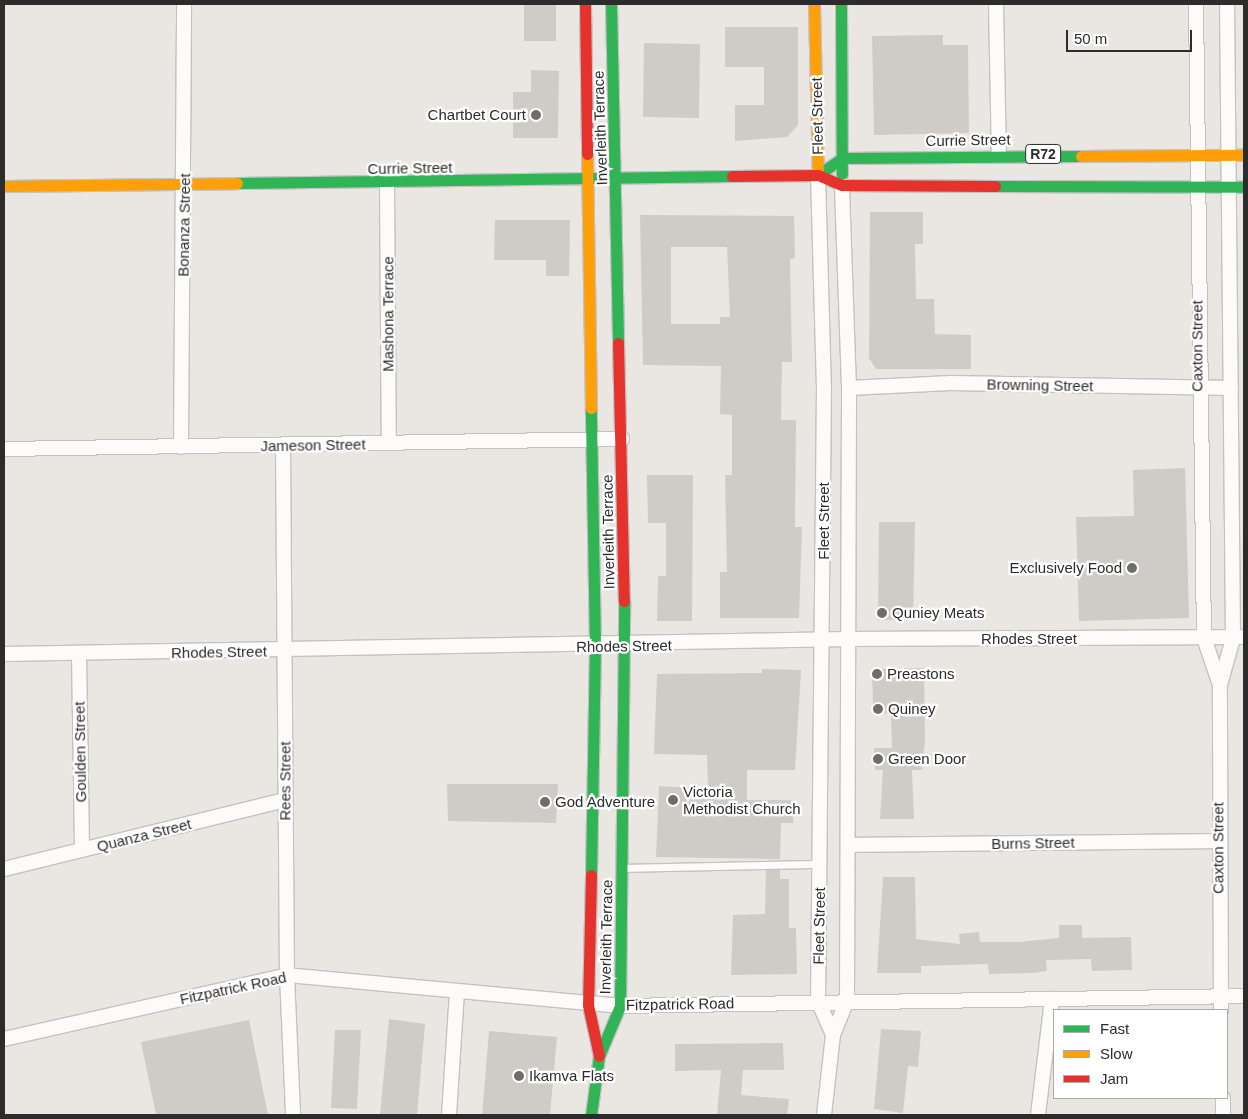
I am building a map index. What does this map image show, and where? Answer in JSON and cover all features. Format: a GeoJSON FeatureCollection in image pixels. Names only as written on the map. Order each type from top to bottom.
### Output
{"type":"FeatureCollection","features":[{"type":"Feature","properties":{"kind":"street","name":"Bonanza Street"},"geometry":{"type":"LineString","coordinates":[[181,446],[185,186],[184,4]]}},
{"type":"Feature","properties":{"kind":"street"},"geometry":{"type":"LineString","coordinates":[[585,4],[619,4]]}},
{"type":"Feature","properties":{"kind":"street","name":"Inverleith Terrace"},"geometry":{"type":"LineString","coordinates":[[585,4],[595,647],[588,1005],[599,1056]]}},
{"type":"Feature","properties":{"kind":"street","name":"Inverleith Terrace"},"geometry":{"type":"LineString","coordinates":[[591,1115],[599,1056],[620,1006],[625,646],[617,179],[611,4]]}},
{"type":"Feature","properties":{"kind":"street","name":"Fleet Street"},"geometry":{"type":"LineString","coordinates":[[814,4],[824,640],[818,1001],[833,1035]]}},
{"type":"Feature","properties":{"kind":"street","name":"Fleet Street"},"geometry":{"type":"LineString","coordinates":[[824,1115],[833,1035],[847,1001],[850,845],[850,388],[842,185],[841,4]]}},
{"type":"Feature","properties":{"kind":"street"},"geometry":{"type":"LineString","coordinates":[[996,4],[999,154]]}},
{"type":"Feature","properties":{"kind":"street","name":"Caxton Street"},"geometry":{"type":"LineString","coordinates":[[1196,4],[1198,155],[1196,187],[1197,388],[1204,638],[1220,685],[1217,841],[1221,1004]]}},
{"type":"Feature","properties":{"kind":"street","name":"Caxton Street"},"geometry":{"type":"LineString","coordinates":[[1220,685],[1239,638],[1231,388],[1237,155],[1227,4]]}},
{"type":"Feature","properties":{"kind":"street","name":"Currie Street"},"geometry":{"type":"LineString","coordinates":[[842,158],[999,154],[1237,155]]}},
{"type":"Feature","properties":{"kind":"street"},"geometry":{"type":"LineString","coordinates":[[818,175],[842,158]]}},
{"type":"Feature","properties":{"kind":"street","name":"Currie Street"},"geometry":{"type":"LineString","coordinates":[[4,186],[387,184],[818,175],[842,185],[1237,187]]}},
{"type":"Feature","properties":{"kind":"street","name":"Mashona Terrace"},"geometry":{"type":"LineString","coordinates":[[387,184],[389,443]]}},
{"type":"Feature","properties":{"kind":"street","name":"Browning Street"},"geometry":{"type":"LineString","coordinates":[[850,388],[951,383],[1231,388]]}},
{"type":"Feature","properties":{"kind":"street","name":"Jameson Street"},"geometry":{"type":"LineString","coordinates":[[4,449],[283,446],[622,439]]}},
{"type":"Feature","properties":{"kind":"street","name":"Rees Street"},"geometry":{"type":"LineString","coordinates":[[283,446],[286,975],[293,1115]]}},
{"type":"Feature","properties":{"kind":"street","name":"Rhodes Street"},"geometry":{"type":"LineString","coordinates":[[4,654],[595,647],[849,639],[1239,638]]}},
{"type":"Feature","properties":{"kind":"street","name":"Goulden Street"},"geometry":{"type":"LineString","coordinates":[[79,654],[82,850]]}},
{"type":"Feature","properties":{"kind":"street","name":"Quanza Street"},"geometry":{"type":"LineString","coordinates":[[4,869],[285,800]]}},
{"type":"Feature","properties":{"kind":"street","name":"Burns Street"},"geometry":{"type":"LineString","coordinates":[[850,845],[1217,841]]}},
{"type":"Feature","properties":{"kind":"street","name":"Fitzpatrick Road"},"geometry":{"type":"LineString","coordinates":[[4,1039],[286,975],[588,1005],[620,1006],[818,1001],[1052,999],[1221,1004],[1244,996]]}},
{"type":"Feature","properties":{"kind":"street"},"geometry":{"type":"LineString","coordinates":[[449,1115],[457,992]]}},
{"type":"Feature","properties":{"kind":"street"},"geometry":{"type":"LineString","coordinates":[[1038,1115],[1052,999]]}},
{"type":"Feature","properties":{"kind":"street"},"geometry":{"type":"LineString","coordinates":[[1222,1099],[1223,1115]]}},
{"type":"Feature","properties":{"kind":"lane"},"geometry":{"type":"LineString","coordinates":[[622,868],[820,864]]}},
{"type":"Feature","properties":{"kind":"building"},"geometry":{"type":"Polygon","coordinates":[[[524,4],[556,4],[556,41],[524,41],[524,4]]]}},
{"type":"Feature","properties":{"kind":"building"},"geometry":{"type":"Polygon","coordinates":[[[725,27],[798,27],[798,125],[787,137],[735,141],[735,105],[764,105],[764,67],[725,67],[725,27]]]}},
{"type":"Feature","properties":{"kind":"building"},"geometry":{"type":"Polygon","coordinates":[[[943,35],[943,45],[968,45],[969,133],[874,135],[872,36],[943,35]]]}},
{"type":"Feature","properties":{"kind":"building"},"geometry":{"type":"Polygon","coordinates":[[[644,43],[700,44],[699,118],[643,117],[644,43]]]}},
{"type":"Feature","properties":{"kind":"building","name":"Chartbet Court"},"geometry":{"type":"Polygon","coordinates":[[[531,70],[559,71],[558,138],[513,138],[513,92],[531,92],[531,70]]]}},
{"type":"Feature","properties":{"kind":"building"},"geometry":{"type":"Polygon","coordinates":[[[870,212],[923,212],[923,244],[915,244],[916,299],[934,299],[935,334],[971,335],[971,369],[876,369],[869,358],[870,212]]]}},
{"type":"Feature","properties":{"kind":"building"},"geometry":{"type":"Polygon","coordinates":[[[640,215],[794,216],[795,258],[790,259],[792,362],[782,362],[781,420],[796,420],[795,527],[802,527],[799,618],[720,618],[720,572],[727,572],[725,475],[732,475],[732,415],[720,414],[721,366],[643,365],[640,215]],[[671,247],[671,324],[720,324],[720,317],[730,317],[727,247],[671,247]]]}},
{"type":"Feature","properties":{"kind":"building"},"geometry":{"type":"Polygon","coordinates":[[[495,220],[570,220],[569,276],[546,276],[546,260],[494,260],[495,220]]]}},
{"type":"Feature","properties":{"kind":"building","name":"Exclusively Food"},"geometry":{"type":"Polygon","coordinates":[[[1185,468],[1189,618],[1079,621],[1076,517],[1134,516],[1133,470],[1185,468]]]}},
{"type":"Feature","properties":{"kind":"building"},"geometry":{"type":"Polygon","coordinates":[[[647,475],[693,475],[692,621],[657,621],[658,576],[666,576],[666,523],[648,523],[647,475]]]}},
{"type":"Feature","properties":{"kind":"building"},"geometry":{"type":"Polygon","coordinates":[[[879,522],[915,522],[913,620],[878,620],[879,522]]]}},
{"type":"Feature","properties":{"kind":"building"},"geometry":{"type":"Polygon","coordinates":[[[924,668],[925,741],[922,770],[912,770],[914,819],[880,819],[883,770],[875,770],[874,748],[892,748],[891,713],[877,714],[873,707],[872,669],[924,668]]]}},
{"type":"Feature","properties":{"kind":"building"},"geometry":{"type":"Polygon","coordinates":[[[762,669],[801,670],[795,770],[747,770],[747,800],[793,800],[793,823],[781,823],[780,859],[656,857],[659,786],[708,789],[707,755],[654,754],[657,674],[762,673],[762,669]]]}},
{"type":"Feature","properties":{"kind":"building"},"geometry":{"type":"Polygon","coordinates":[[[447,784],[558,784],[556,823],[448,821],[447,784]]]}},
{"type":"Feature","properties":{"kind":"building"},"geometry":{"type":"Polygon","coordinates":[[[766,870],[780,870],[780,879],[789,879],[789,928],[796,928],[797,974],[731,975],[733,915],[765,914],[766,870]]]}},
{"type":"Feature","properties":{"kind":"building"},"geometry":{"type":"Polygon","coordinates":[[[883,877],[915,877],[916,939],[960,944],[959,934],[979,932],[980,942],[1019,942],[1059,938],[1059,925],[1082,925],[1082,938],[1131,937],[1132,970],[1092,971],[1091,959],[1046,960],[1047,971],[1033,973],[989,974],[988,964],[921,966],[921,973],[877,973],[883,877]]]}},
{"type":"Feature","properties":{"kind":"building"},"geometry":{"type":"Polygon","coordinates":[[[389,1019],[425,1024],[417,1115],[380,1115],[389,1019]]]}},
{"type":"Feature","properties":{"kind":"building"},"geometry":{"type":"Polygon","coordinates":[[[249,1020],[268,1115],[156,1115],[141,1042],[249,1020]]]}},
{"type":"Feature","properties":{"kind":"building"},"geometry":{"type":"Polygon","coordinates":[[[881,1029],[921,1031],[918,1067],[908,1066],[903,1113],[874,1109],[881,1029]]]}},
{"type":"Feature","properties":{"kind":"building"},"geometry":{"type":"Polygon","coordinates":[[[335,1030],[361,1030],[357,1109],[331,1108],[335,1030]]]}},
{"type":"Feature","properties":{"kind":"building","name":"Ikamva Flats"},"geometry":{"type":"Polygon","coordinates":[[[489,1031],[557,1037],[550,1115],[482,1115],[489,1031]]]}},
{"type":"Feature","properties":{"kind":"building"},"geometry":{"type":"Polygon","coordinates":[[[783,1043],[784,1070],[743,1070],[741,1095],[789,1099],[787,1115],[717,1115],[721,1070],[675,1071],[675,1044],[783,1043]]]}},
{"type":"Feature","properties":{"kind":"traffic: fast"},"geometry":{"type":"LineString","coordinates":[[611,4],[618,343]]}},
{"type":"Feature","properties":{"kind":"traffic: fast"},"geometry":{"type":"LineString","coordinates":[[841,4],[842,174]]}},
{"type":"Feature","properties":{"kind":"traffic: fast"},"geometry":{"type":"LineString","coordinates":[[818,175],[842,158],[1081,156]]}},
{"type":"Feature","properties":{"kind":"traffic: fast"},"geometry":{"type":"LineString","coordinates":[[237,183],[732,176]]}},
{"type":"Feature","properties":{"kind":"traffic: fast"},"geometry":{"type":"LineString","coordinates":[[995,186],[1244,187]]}},
{"type":"Feature","properties":{"kind":"traffic: fast"},"geometry":{"type":"LineString","coordinates":[[591,408],[595,647],[591,875]]}},
{"type":"Feature","properties":{"kind":"traffic: fast"},"geometry":{"type":"LineString","coordinates":[[591,1115],[599,1056],[620,1006],[624,601]]}},
{"type":"Feature","properties":{"kind":"traffic: slow"},"geometry":{"type":"LineString","coordinates":[[814,4],[818,175]]}},
{"type":"Feature","properties":{"kind":"traffic: slow"},"geometry":{"type":"LineString","coordinates":[[587,154],[591,408]]}},
{"type":"Feature","properties":{"kind":"traffic: slow"},"geometry":{"type":"LineString","coordinates":[[1081,156],[1244,155]]}},
{"type":"Feature","properties":{"kind":"traffic: slow"},"geometry":{"type":"LineString","coordinates":[[4,186],[237,183]]}},
{"type":"Feature","properties":{"kind":"traffic: jam"},"geometry":{"type":"LineString","coordinates":[[585,4],[587,154]]}},
{"type":"Feature","properties":{"kind":"traffic: jam"},"geometry":{"type":"LineString","coordinates":[[732,176],[818,175]]}},
{"type":"Feature","properties":{"kind":"traffic: jam"},"geometry":{"type":"LineString","coordinates":[[818,175],[842,185],[995,186]]}},
{"type":"Feature","properties":{"kind":"traffic: jam"},"geometry":{"type":"LineString","coordinates":[[618,343],[624,601]]}},
{"type":"Feature","properties":{"kind":"traffic: jam"},"geometry":{"type":"LineString","coordinates":[[591,875],[588,1005],[599,1056]]}},
{"type":"Feature","properties":{"kind":"place","name":"Chartbet Court"},"geometry":{"type":"Point","coordinates":[536,115]}},
{"type":"Feature","properties":{"kind":"place","name":"Exclusively Food"},"geometry":{"type":"Point","coordinates":[1132,568]}},
{"type":"Feature","properties":{"kind":"place","name":"Quniey Meats"},"geometry":{"type":"Point","coordinates":[882,613]}},
{"type":"Feature","properties":{"kind":"place","name":"Preastons"},"geometry":{"type":"Point","coordinates":[877,674]}},
{"type":"Feature","properties":{"kind":"place","name":"Quiney"},"geometry":{"type":"Point","coordinates":[878,709]}},
{"type":"Feature","properties":{"kind":"place","name":"Green Door"},"geometry":{"type":"Point","coordinates":[878,759]}},
{"type":"Feature","properties":{"kind":"place","name":"Victoria Methodist Church"},"geometry":{"type":"Point","coordinates":[673,800]}},
{"type":"Feature","properties":{"kind":"place","name":"God Adventure"},"geometry":{"type":"Point","coordinates":[545,802]}},
{"type":"Feature","properties":{"kind":"place","name":"Ikamva Flats"},"geometry":{"type":"Point","coordinates":[519,1076]}}]}
